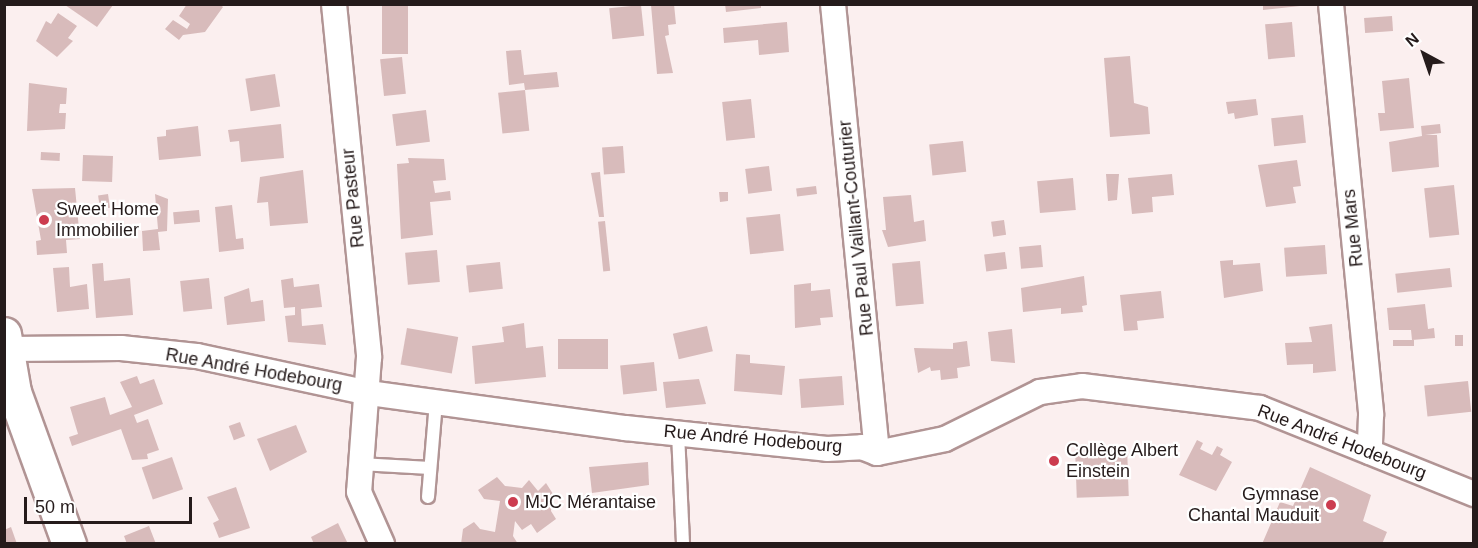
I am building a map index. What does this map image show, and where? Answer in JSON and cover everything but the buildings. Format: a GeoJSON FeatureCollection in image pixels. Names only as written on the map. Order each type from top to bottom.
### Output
{"type":"FeatureCollection","features":[{"type":"Feature","properties":{"kind":"main road"},"geometry":{"type":"LineString","coordinates":[[5,344],[14,392],[69,543]]}},
{"type":"Feature","properties":{"kind":"street","name":"Rue Pasteur"},"geometry":{"type":"LineString","coordinates":[[334,4],[369,393],[360,464],[359,492],[382,543]]}},
{"type":"Feature","properties":{"kind":"street","name":"Rue Paul Vaillant-Couturier"},"geometry":{"type":"LineString","coordinates":[[833,4],[877,453]]}},
{"type":"Feature","properties":{"kind":"street","name":"Rue Mars"},"geometry":{"type":"LineString","coordinates":[[1331,4],[1371,415],[1370,452]]}},
{"type":"Feature","properties":{"kind":"street","name":"Rue André Hodebourg"},"geometry":{"type":"LineString","coordinates":[[5,344],[110,348],[197,356],[369,393],[678,434],[827,449],[862,447],[877,453],[945,439],[1040,392],[1082,386],[1260,408],[1473,494]]}},
{"type":"Feature","properties":{"kind":"lane"},"geometry":{"type":"LineString","coordinates":[[428,497],[436,402]]}},
{"type":"Feature","properties":{"kind":"lane"},"geometry":{"type":"LineString","coordinates":[[678,434],[683,543]]}},
{"type":"Feature","properties":{"kind":"lane"},"geometry":{"type":"LineString","coordinates":[[360,464],[430,468]]}},
{"type":"Feature","properties":{"kind":"place","name":"Sweet Home Immobilier"},"geometry":{"type":"Point","coordinates":[44,220]}},
{"type":"Feature","properties":{"kind":"place","name":"Collège Albert Einstein"},"geometry":{"type":"Point","coordinates":[1054,461]}},
{"type":"Feature","properties":{"kind":"place","name":"MJC Mérantaise"},"geometry":{"type":"Point","coordinates":[513,502]}},
{"type":"Feature","properties":{"kind":"place","name":"Gymnase Chantal Mauduit"},"geometry":{"type":"Point","coordinates":[1331,505]}}]}
